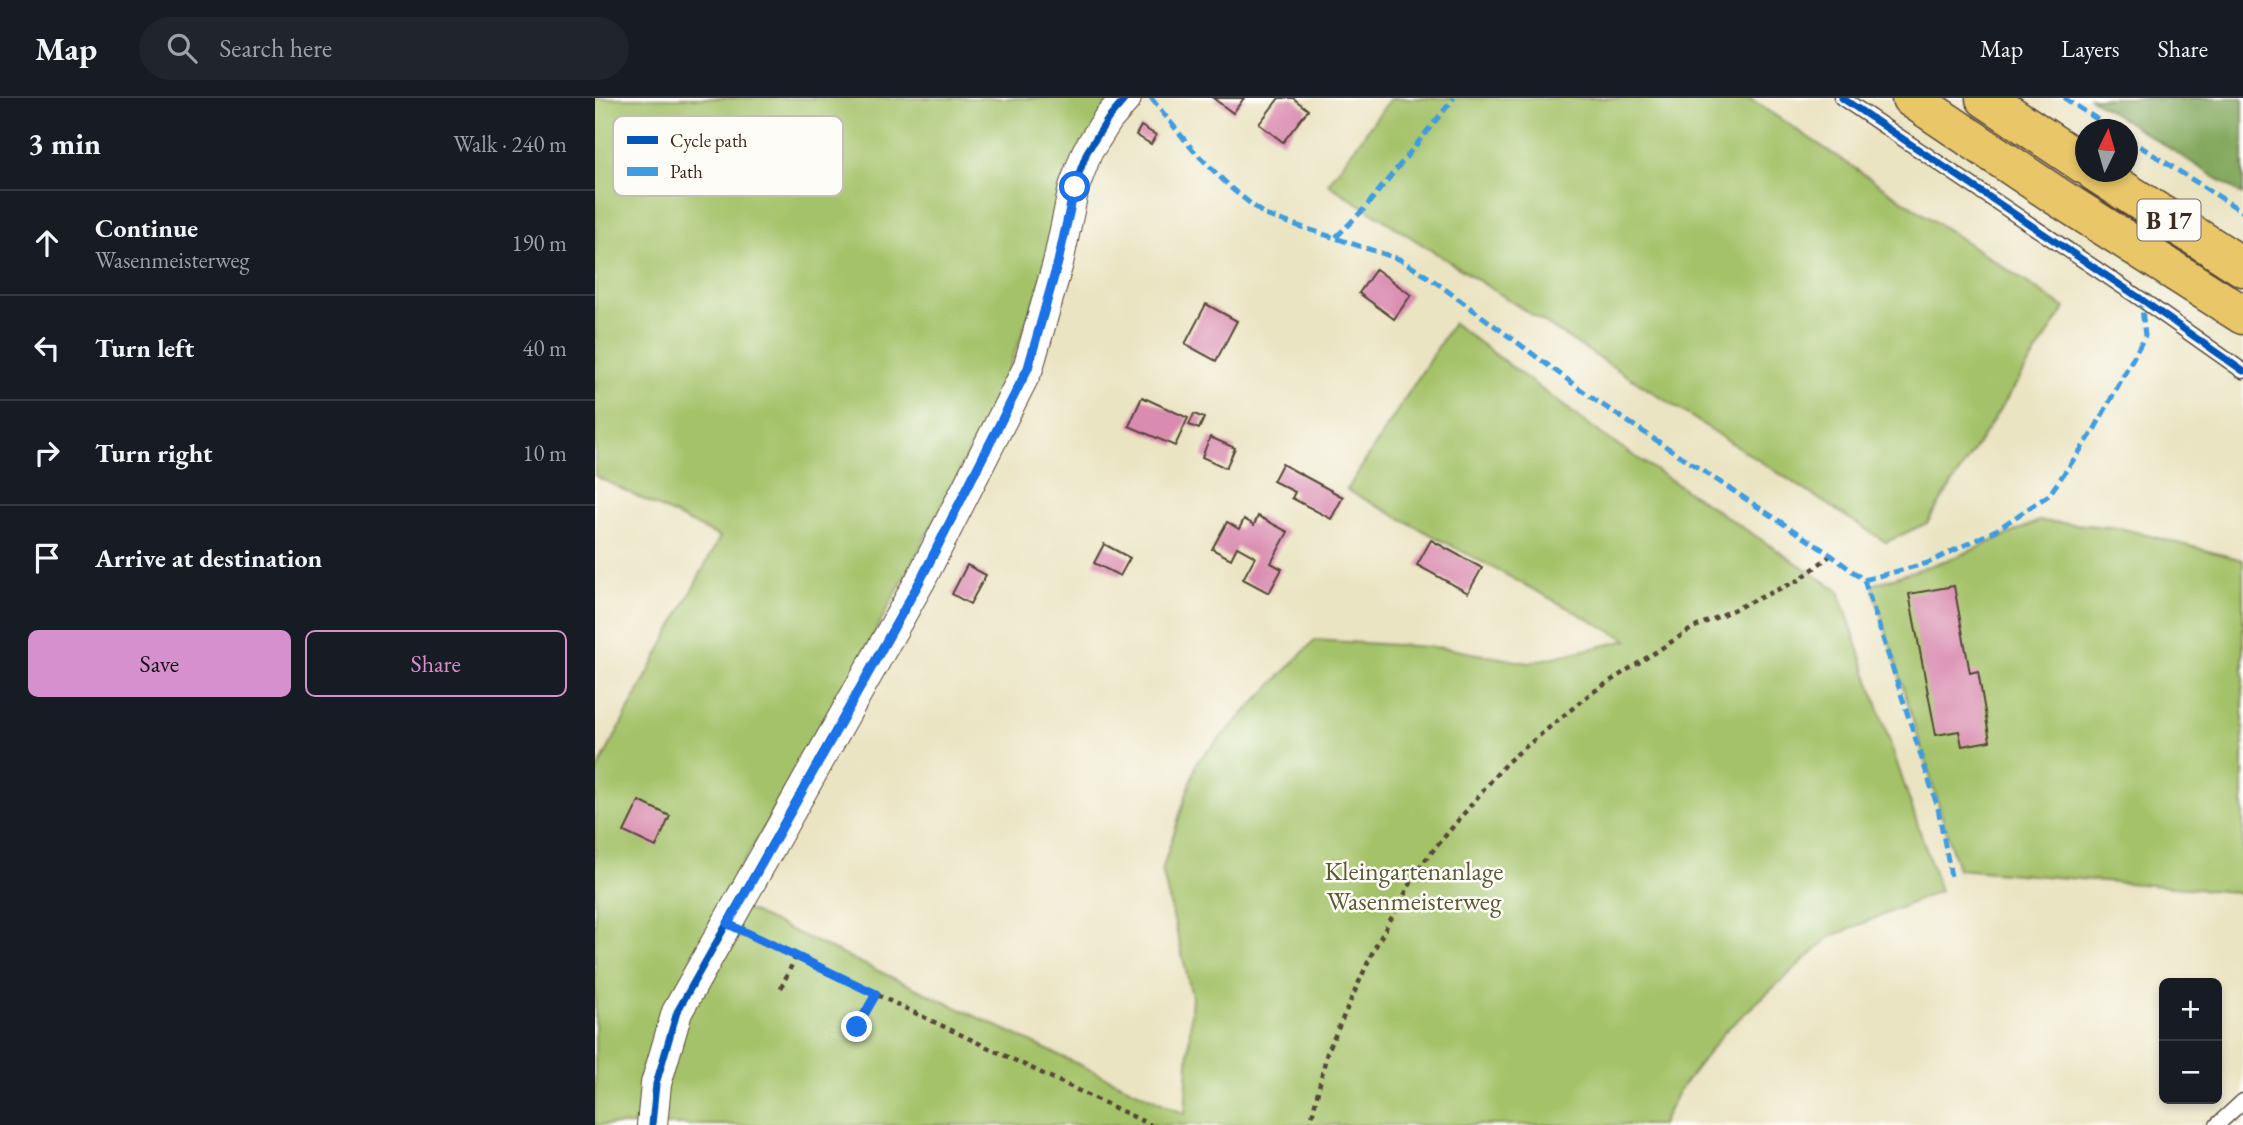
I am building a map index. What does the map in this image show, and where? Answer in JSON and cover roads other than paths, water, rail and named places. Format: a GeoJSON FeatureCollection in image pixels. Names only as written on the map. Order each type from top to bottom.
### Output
{"type":"FeatureCollection","features":[{"type":"Feature","properties":{"kind":"highway","name":"B 17"},"geometry":{"type":"LineString","coordinates":[[1911,98],[2243,316]]}},
{"type":"Feature","properties":{"kind":"highway"},"geometry":{"type":"LineString","coordinates":[[1985,98],[2075,158]]}},
{"type":"Feature","properties":{"kind":"highway","name":"B 17"},"geometry":{"type":"LineString","coordinates":[[2111,182],[2243,267]]}},
{"type":"Feature","properties":{"kind":"street"},"geometry":{"type":"LineString","coordinates":[[652,1125],[656,1084],[677,1012],[920,581],[1028,368],[1087,152],[1108,119],[1126,98]]}},
{"type":"Feature","properties":{"kind":"lane"},"geometry":{"type":"LineString","coordinates":[[1842,98],[2130,291],[2243,372]]}},
{"type":"Feature","properties":{"kind":"lane"},"geometry":{"type":"LineString","coordinates":[[2217,1125],[2243,1101]]}},
{"type":"Feature","properties":{"kind":"park label","name":"Kleingartenanlage Wasenmeisterweg"},"geometry":{"type":"Point","coordinates":[1414,886]}}]}
